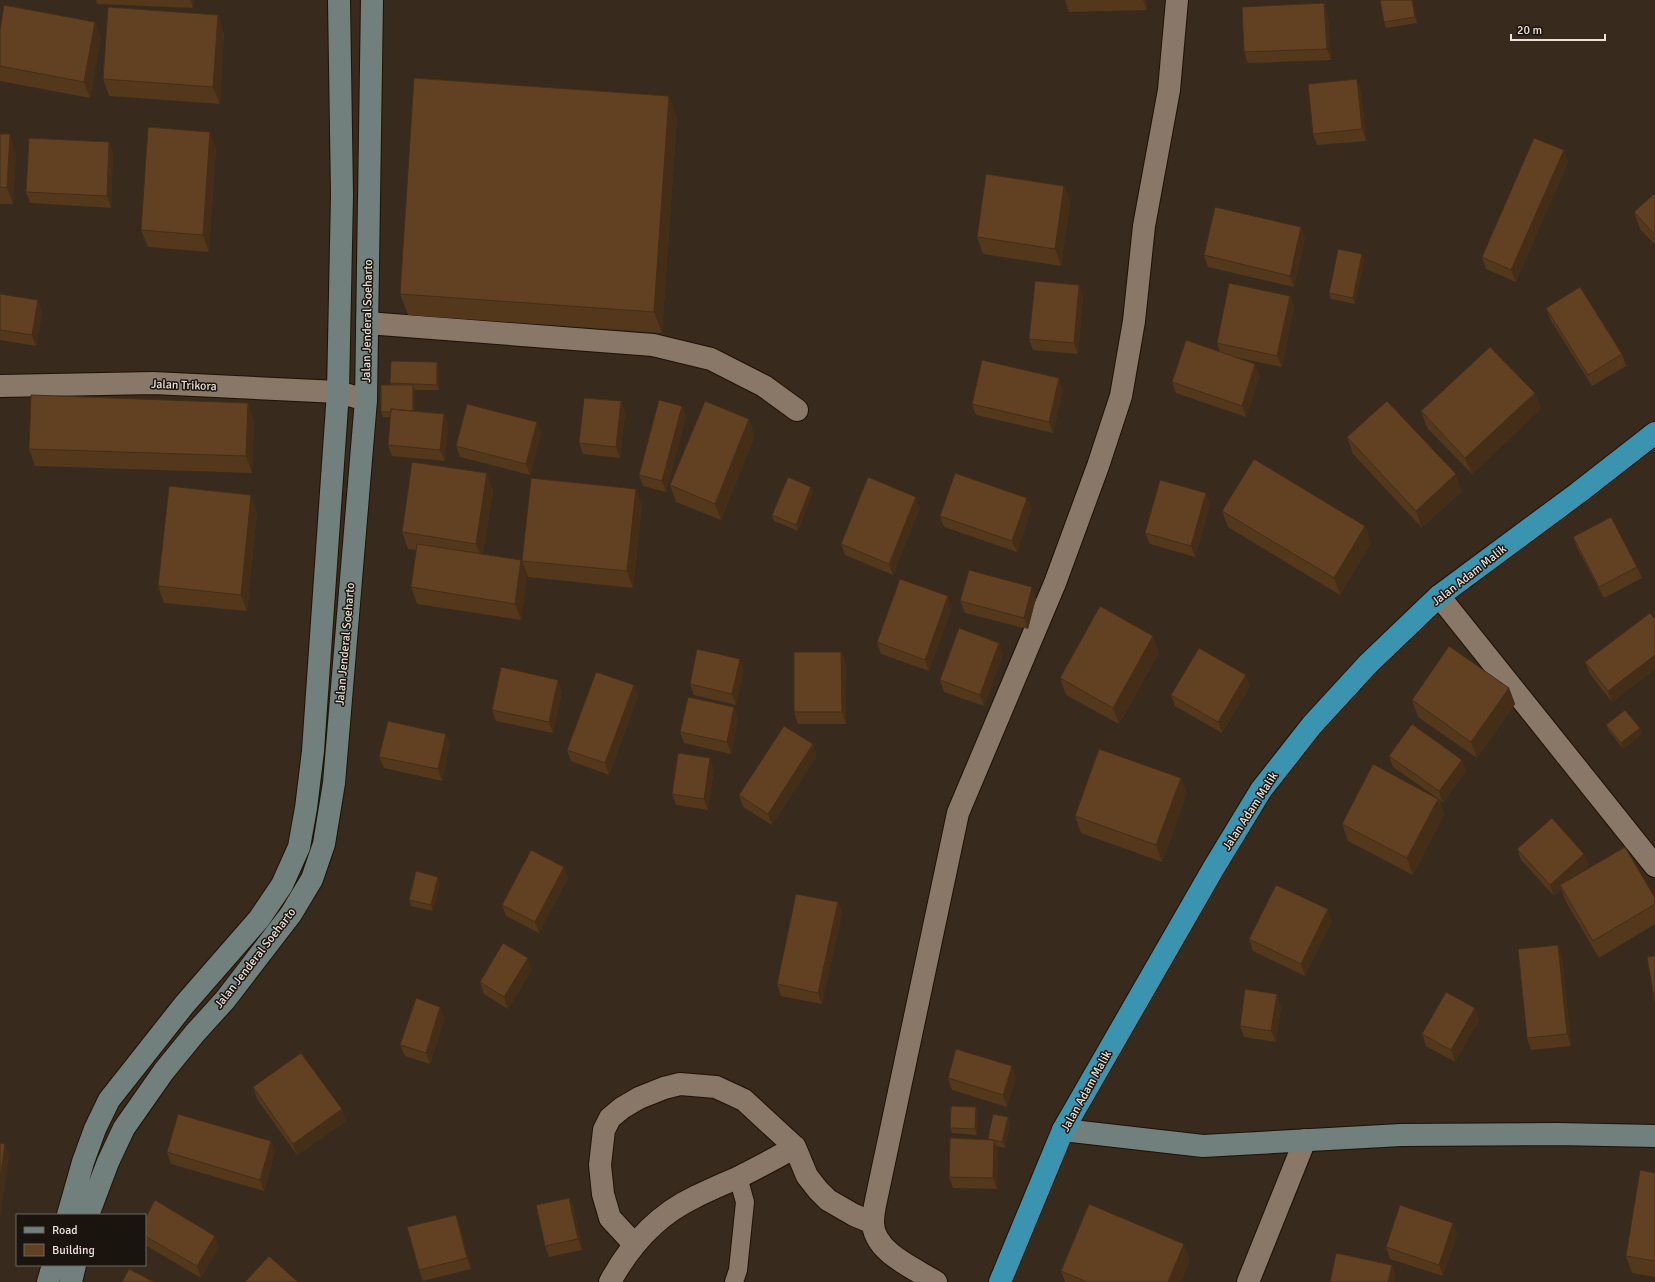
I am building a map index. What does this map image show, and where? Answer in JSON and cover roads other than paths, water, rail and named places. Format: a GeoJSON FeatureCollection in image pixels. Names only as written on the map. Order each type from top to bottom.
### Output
{"type":"FeatureCollection","features":[{"type":"Feature","properties":{"kind":"highway","name":"Jalan Adam Malik"},"geometry":{"type":"LineString","coordinates":[[1000,1282],[1063,1130],[1213,869],[1261,790],[1312,725],[1368,664],[1439,596],[1578,493],[1655,433]]}},
{"type":"Feature","properties":{"kind":"main road","name":"Jalan Jenderal Soeharto"},"geometry":{"type":"LineString","coordinates":[[68,1214],[92,1136],[109,1100],[184,1005],[259,919],[282,885],[299,848],[314,750],[338,392],[342,195],[339,0]]}},
{"type":"Feature","properties":{"kind":"main road","name":"Jalan Jenderal Soeharto"},"geometry":{"type":"LineString","coordinates":[[88,1214],[108,1162],[124,1128],[164,1071],[194,1033],[225,1000],[291,914],[312,879],[324,844],[334,783],[366,400],[372,0]]}},
{"type":"Feature","properties":{"kind":"main road"},"geometry":{"type":"LineString","coordinates":[[1063,1130],[1203,1146],[1401,1135],[1459,1136],[1556,1134],[1655,1136]]}},
{"type":"Feature","properties":{"kind":"main road"},"geometry":{"type":"LineString","coordinates":[[48,1282],[53,1266]]}},
{"type":"Feature","properties":{"kind":"main road"},"geometry":{"type":"LineString","coordinates":[[71,1282],[75,1266]]}},
{"type":"Feature","properties":{"kind":"street"},"geometry":{"type":"LineString","coordinates":[[936,1282],[890,1254],[878,1242],[873,1223],[890,1135],[958,813],[1054,583],[1098,466],[1121,396],[1134,321],[1144,226],[1169,90],[1177,0]]}},
{"type":"Feature","properties":{"kind":"street"},"geometry":{"type":"LineString","coordinates":[[367,323],[653,344],[711,360],[764,386],[797,410]]}},
{"type":"Feature","properties":{"kind":"street","name":"Jalan Trikora"},"geometry":{"type":"LineString","coordinates":[[0,386],[153,383],[338,392],[366,400]]}},
{"type":"Feature","properties":{"kind":"street"},"geometry":{"type":"LineString","coordinates":[[1439,596],[1655,866]]}},
{"type":"Feature","properties":{"kind":"street"},"geometry":{"type":"LineString","coordinates":[[634,1244],[610,1218],[603,1194],[600,1165],[604,1130],[610,1118],[622,1108],[640,1098],[664,1088],[680,1084],[716,1087],[744,1100],[795,1148],[808,1176],[818,1190],[828,1200],[854,1216],[873,1223]]}},
{"type":"Feature","properties":{"kind":"street"},"geometry":{"type":"LineString","coordinates":[[1248,1282],[1305,1140]]}},
{"type":"Feature","properties":{"kind":"street"},"geometry":{"type":"LineString","coordinates":[[610,1282],[619,1265],[634,1244],[654,1224],[672,1210],[694,1197],[738,1178],[795,1148]]}},
{"type":"Feature","properties":{"kind":"lane"},"geometry":{"type":"LineString","coordinates":[[734,1282],[738,1270],[745,1202],[738,1178]]}}]}
